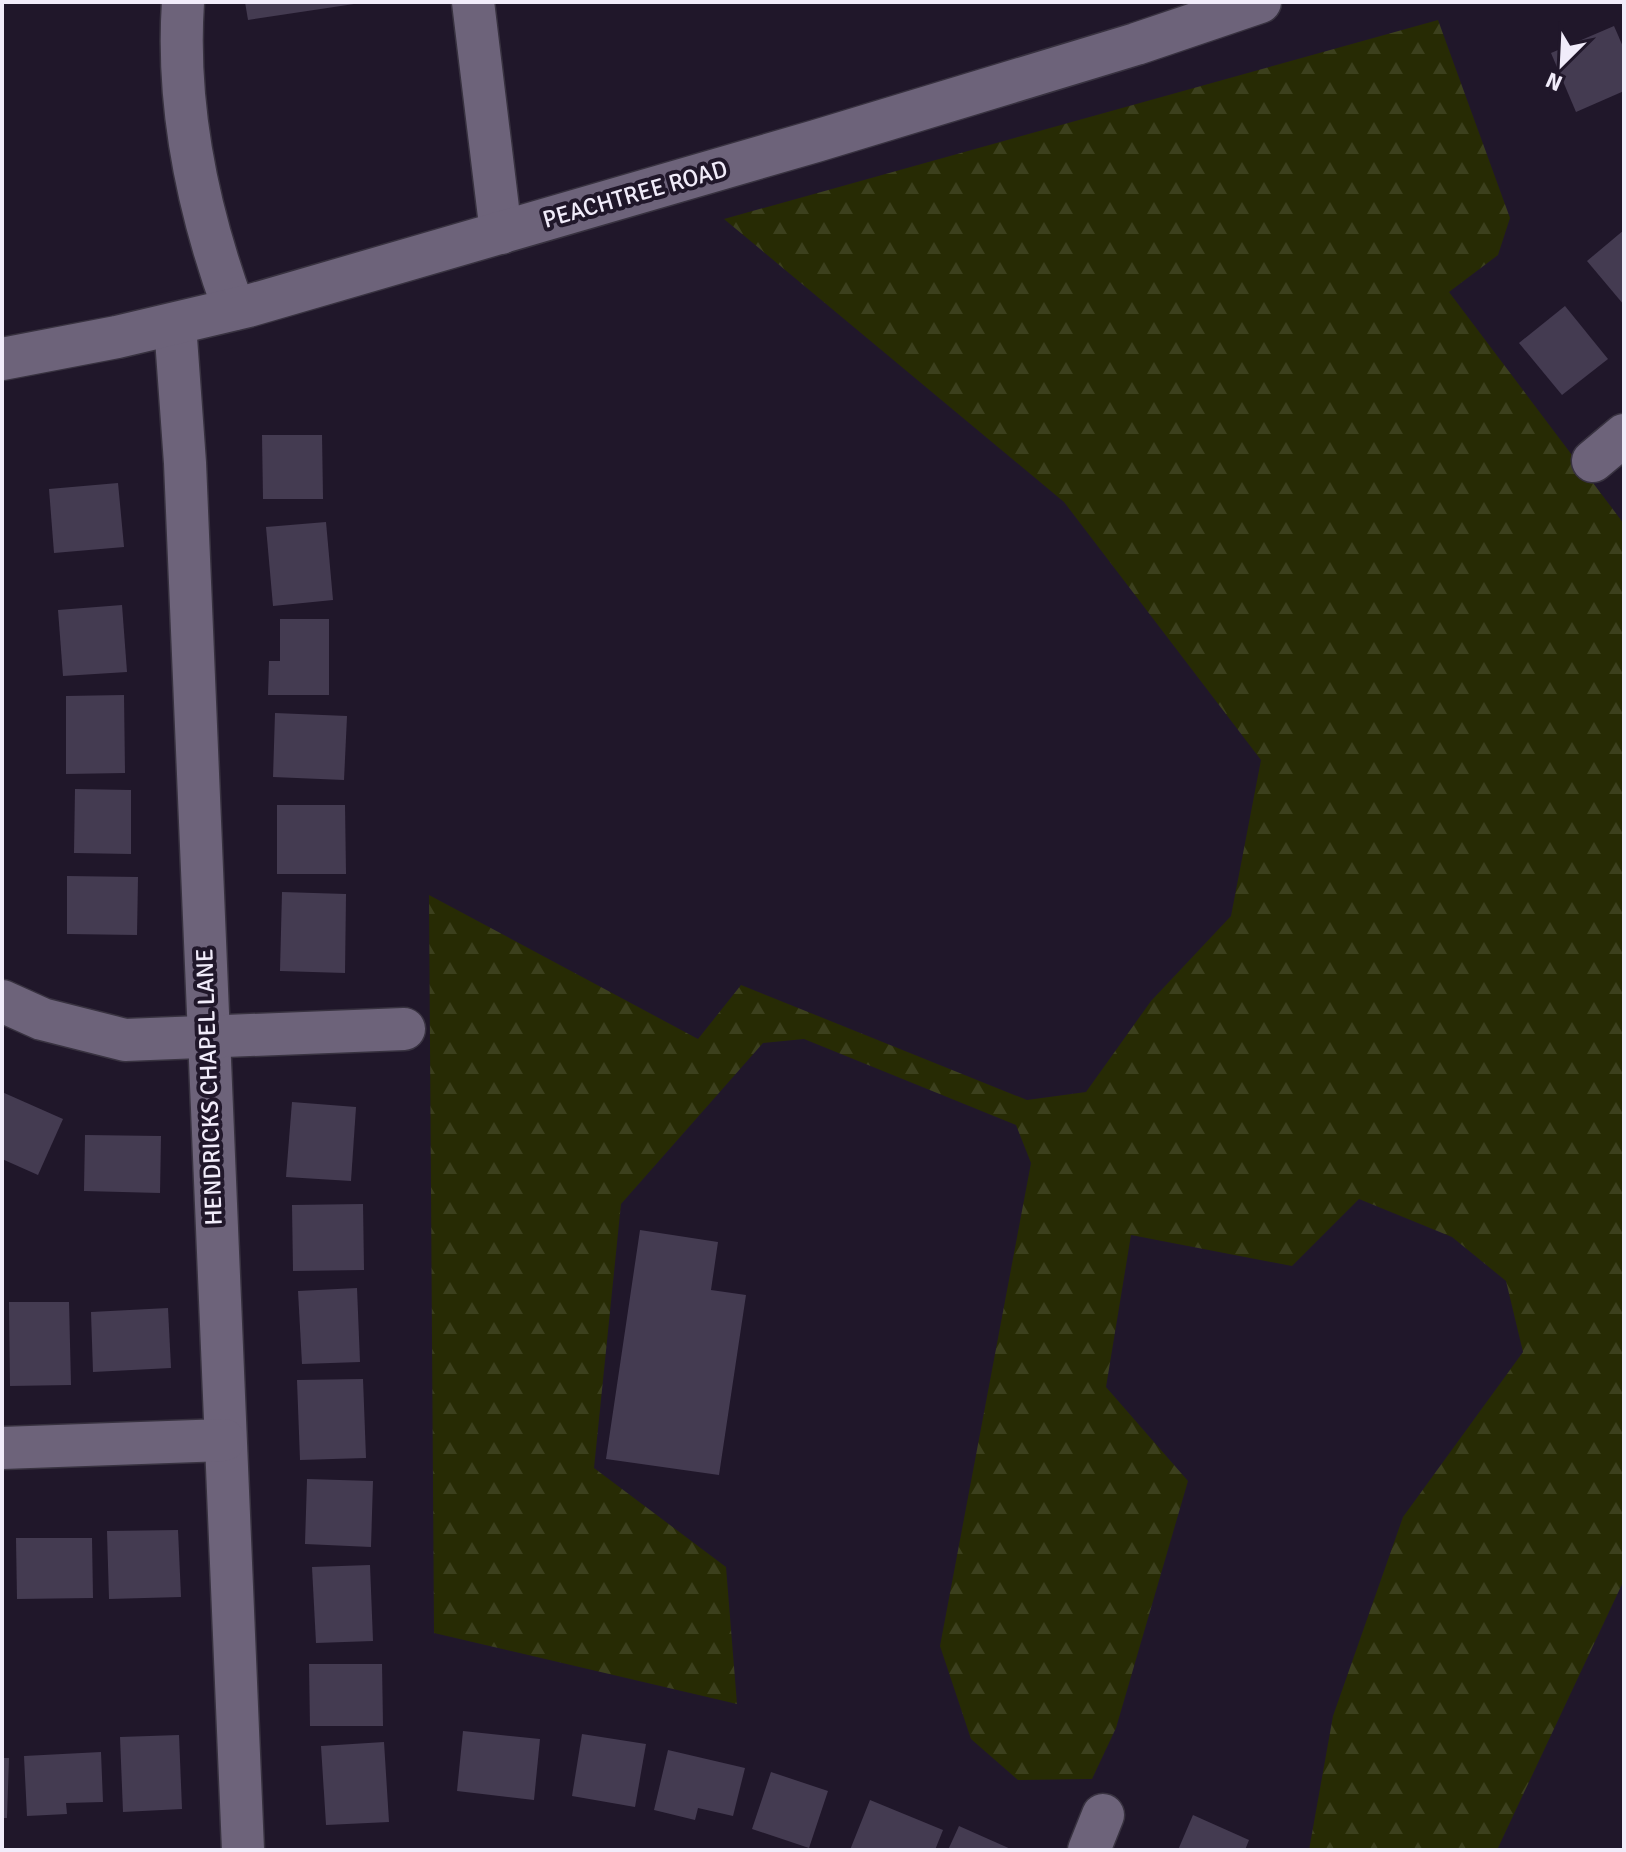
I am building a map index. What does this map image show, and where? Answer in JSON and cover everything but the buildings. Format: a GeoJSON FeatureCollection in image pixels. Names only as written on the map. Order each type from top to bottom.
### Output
{"type":"FeatureCollection","features":[{"type":"Feature","properties":{"kind":"street"},"geometry":{"type":"LineString","coordinates":[[183,2],[179,51],[187,132],[213,252],[234,309]]}},
{"type":"Feature","properties":{"kind":"street"},"geometry":{"type":"LineString","coordinates":[[473,2],[501,233]]}},
{"type":"Feature","properties":{"kind":"street","name":"PEACHTREE ROAD"},"geometry":{"type":"LineString","coordinates":[[2,359],[234,309],[1075,63],[1260,2]]}},
{"type":"Feature","properties":{"kind":"street","name":"HENDRICKS CHAPEL LANE"},"geometry":{"type":"LineString","coordinates":[[175,324],[185,463],[243,1850]]}},
{"type":"Feature","properties":{"kind":"street"},"geometry":{"type":"LineString","coordinates":[[1593,461],[1624,435]]}},
{"type":"Feature","properties":{"kind":"street"},"geometry":{"type":"LineString","coordinates":[[2,1001],[42,1019],[125,1040],[404,1029]]}},
{"type":"Feature","properties":{"kind":"street"},"geometry":{"type":"LineString","coordinates":[[2,1448],[224,1440]]}},
{"type":"Feature","properties":{"kind":"green space"},"geometry":{"type":"Polygon","coordinates":[[[1438,20],[1510,218],[1498,255],[1449,292],[1624,524],[1624,1580],[1497,1850],[1309,1850],[1333,1716],[1403,1517],[1523,1352],[1506,1281],[1452,1237],[1359,1199],[1292,1266],[1131,1235],[1106,1387],[1188,1481],[1116,1728],[1092,1779],[1018,1780],[971,1739],[940,1646],[1031,1163],[1016,1125],[804,1039],[763,1043],[621,1204],[594,1468],[726,1567],[737,1704],[434,1633],[429,895],[698,1039],[741,985],[1027,1100],[1086,1092],[1151,1001],[1231,916],[1261,760],[1064,502],[724,219],[1438,20]]]}}]}
